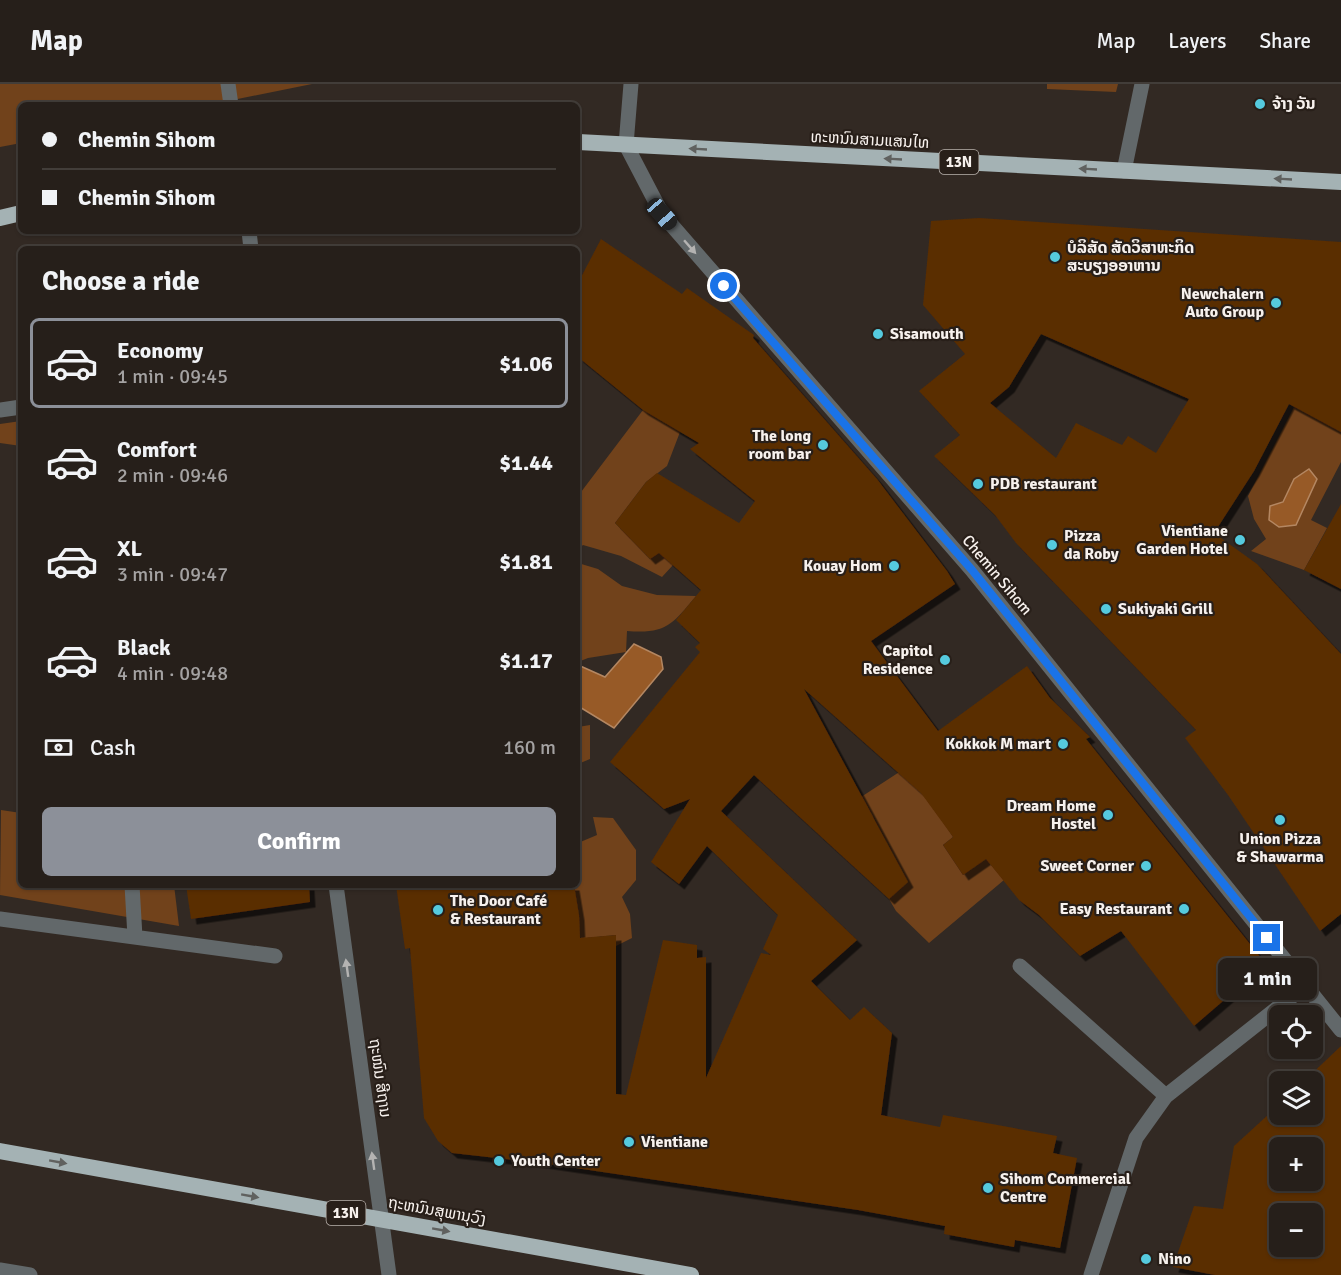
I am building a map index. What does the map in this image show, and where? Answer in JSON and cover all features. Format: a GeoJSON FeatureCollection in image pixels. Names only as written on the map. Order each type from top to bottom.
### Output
{"type":"FeatureCollection","features":[{"type":"Feature","properties":{"kind":"highway","name":"ທະຫນົນສາມແສນໄທ"},"geometry":{"type":"LineString","coordinates":[[580,142],[1341,182]]}},
{"type":"Feature","properties":{"kind":"highway"},"geometry":{"type":"LineString","coordinates":[[0,218],[18,214]]}},
{"type":"Feature","properties":{"kind":"highway","name":"ຖະຫນົນສຸພານຸວົງ"},"geometry":{"type":"LineString","coordinates":[[0,1151],[691,1275]]}},
{"type":"Feature","properties":{"kind":"street"},"geometry":{"type":"LineString","coordinates":[[228,84],[231,102]]}},
{"type":"Feature","properties":{"kind":"street"},"geometry":{"type":"LineString","coordinates":[[626,145],[631,84]]}},
{"type":"Feature","properties":{"kind":"street"},"geometry":{"type":"LineString","coordinates":[[1124,171],[1142,84]]}},
{"type":"Feature","properties":{"kind":"street","name":"Chemin Sihom"},"geometry":{"type":"LineString","coordinates":[[626,145],[662,214],[972,570],[1304,987],[1341,1029]]}},
{"type":"Feature","properties":{"kind":"street"},"geometry":{"type":"LineString","coordinates":[[0,410],[18,407]]}},
{"type":"Feature","properties":{"kind":"street"},"geometry":{"type":"LineString","coordinates":[[132,888],[135,937]]}},
{"type":"Feature","properties":{"kind":"street","name":"ຖະໜົນ ສີຖານ"},"geometry":{"type":"LineString","coordinates":[[336,888],[389,1275]]}},
{"type":"Feature","properties":{"kind":"street"},"geometry":{"type":"LineString","coordinates":[[0,919],[275,956]]}},
{"type":"Feature","properties":{"kind":"street"},"geometry":{"type":"LineString","coordinates":[[1020,966],[1166,1096]]}},
{"type":"Feature","properties":{"kind":"street"},"geometry":{"type":"LineString","coordinates":[[1091,1275],[1136,1138],[1166,1096],[1304,987]]}},
{"type":"Feature","properties":{"kind":"street"},"geometry":{"type":"LineString","coordinates":[[0,1270],[30,1275]]}},
{"type":"Feature","properties":{"kind":"shaded area"},"geometry":{"type":"Polygon","coordinates":[[[0,84],[312,84],[223,102],[18,102],[18,144],[0,147],[0,84]]]}},
{"type":"Feature","properties":{"kind":"shaded area"},"geometry":{"type":"Polygon","coordinates":[[[1047,84],[1118,84],[1116,92],[1047,89],[1047,84]]]}},
{"type":"Feature","properties":{"kind":"shaded area"},"geometry":{"type":"Polygon","coordinates":[[[1294,407],[1341,432],[1341,462],[1311,520],[1327,528],[1304,570],[1251,551],[1266,539],[1254,519],[1248,496],[1294,407]]]}},
{"type":"Feature","properties":{"kind":"shaded area"},"geometry":{"type":"Polygon","coordinates":[[[643,410],[680,432],[667,466],[646,482],[615,523],[650,559],[659,553],[673,565],[662,577],[621,556],[583,545],[580,547],[580,493],[643,410]]]}},
{"type":"Feature","properties":{"kind":"shaded area"},"geometry":{"type":"Polygon","coordinates":[[[18,421],[18,446],[0,443],[0,424],[18,421]]]}},
{"type":"Feature","properties":{"kind":"shaded area"},"geometry":{"type":"Polygon","coordinates":[[[1309,469],[1317,479],[1296,525],[1279,527],[1269,520],[1270,506],[1283,502],[1294,479],[1309,469]]]}},
{"type":"Feature","properties":{"kind":"shaded area"},"geometry":{"type":"Polygon","coordinates":[[[580,564],[598,569],[622,586],[657,595],[696,596],[674,621],[660,629],[627,631],[626,652],[580,661],[580,564]]]}},
{"type":"Feature","properties":{"kind":"shaded area"},"geometry":{"type":"Polygon","coordinates":[[[634,644],[661,657],[663,669],[614,728],[580,707],[580,666],[605,677],[634,644]]]}},
{"type":"Feature","properties":{"kind":"shaded area"},"geometry":{"type":"Polygon","coordinates":[[[590,725],[590,759],[580,763],[580,727],[590,725]]]}},
{"type":"Feature","properties":{"kind":"shaded area"},"geometry":{"type":"Polygon","coordinates":[[[907,767],[953,837],[943,845],[963,875],[986,859],[1004,880],[929,943],[896,911],[889,899],[908,882],[874,818],[830,777],[861,797],[907,767]]]}},
{"type":"Feature","properties":{"kind":"shaded area"},"geometry":{"type":"Polygon","coordinates":[[[1,810],[18,813],[18,888],[174,888],[179,926],[0,895],[1,810]]]}},
{"type":"Feature","properties":{"kind":"shaded area"},"geometry":{"type":"Polygon","coordinates":[[[593,817],[613,818],[636,850],[636,880],[622,897],[630,914],[632,938],[616,946],[616,935],[586,938],[580,957],[579,915],[574,888],[580,888],[580,842],[597,835],[593,817]]]}},
{"type":"Feature","properties":{"kind":"building"},"geometry":{"type":"Polygon","coordinates":[[[979,218],[1341,242],[1341,432],[1289,404],[1254,471],[1214,533],[1257,564],[1341,654],[1341,914],[1320,931],[1228,795],[1185,738],[1196,730],[1016,543],[995,515],[934,456],[960,435],[919,391],[965,354],[923,305],[931,221],[979,218]],[[1041,334],[1009,387],[990,403],[1056,458],[1076,423],[1122,445],[1128,436],[1156,453],[1189,399],[1041,334]]]}},
{"type":"Feature","properties":{"kind":"building"},"geometry":{"type":"Polygon","coordinates":[[[601,239],[682,294],[687,288],[754,335],[753,338],[877,479],[955,584],[871,641],[938,731],[1027,666],[1050,698],[1090,737],[1086,739],[1266,964],[1194,1026],[1121,931],[1080,956],[1039,915],[1019,900],[986,859],[963,875],[943,845],[953,837],[921,793],[804,689],[908,882],[889,899],[754,775],[721,811],[857,940],[811,981],[850,1020],[864,1007],[892,1033],[881,1115],[940,1127],[943,1115],[1057,1136],[1053,1153],[1077,1158],[1060,1248],[1015,1240],[1014,1247],[944,1234],[945,1226],[858,1210],[542,1163],[452,1153],[438,1141],[424,1118],[410,948],[405,949],[396,888],[574,888],[580,938],[616,935],[616,1094],[626,1095],[663,940],[697,945],[697,958],[706,957],[706,1078],[761,953],[771,955],[763,949],[778,915],[707,846],[679,884],[651,862],[690,799],[664,809],[610,762],[700,652],[695,647],[700,643],[676,620],[701,590],[659,553],[650,559],[615,523],[646,482],[657,473],[739,523],[755,501],[690,449],[699,443],[643,410],[580,359],[580,279],[601,239]]]}},
{"type":"Feature","properties":{"kind":"building"},"geometry":{"type":"Polygon","coordinates":[[[1341,504],[1341,589],[1304,570],[1341,504]]]}},
{"type":"Feature","properties":{"kind":"building"},"geometry":{"type":"Polygon","coordinates":[[[186,888],[309,888],[310,902],[191,919],[186,888]]]}},
{"type":"Feature","properties":{"kind":"building"},"geometry":{"type":"Polygon","coordinates":[[[1341,1046],[1341,1275],[1215,1275],[1173,1267],[1194,1206],[1223,1209],[1234,1146],[1269,1114],[1269,1125],[1323,1125],[1323,1071],[1315,1071],[1341,1046]]]}},
{"type":"Feature","properties":{"kind":"place","name":"ຈ້າງ ວັນ"},"geometry":{"type":"Point","coordinates":[1260,104]}},
{"type":"Feature","properties":{"kind":"place","name":"ບໍລິສັດ ສັດວິສາຫະກິດ ສະບຽງອອາຫານ"},"geometry":{"type":"Point","coordinates":[1055,257]}},
{"type":"Feature","properties":{"kind":"place","name":"Newchalern Auto Group"},"geometry":{"type":"Point","coordinates":[1276,303]}},
{"type":"Feature","properties":{"kind":"place","name":"Sisamouth"},"geometry":{"type":"Point","coordinates":[878,334]}},
{"type":"Feature","properties":{"kind":"place","name":"The long room bar"},"geometry":{"type":"Point","coordinates":[823,445]}},
{"type":"Feature","properties":{"kind":"place","name":"PDB restaurant"},"geometry":{"type":"Point","coordinates":[978,484]}},
{"type":"Feature","properties":{"kind":"place","name":"Vientiane Garden Hotel"},"geometry":{"type":"Point","coordinates":[1240,540]}},
{"type":"Feature","properties":{"kind":"place","name":"Pizza da Roby"},"geometry":{"type":"Point","coordinates":[1052,545]}},
{"type":"Feature","properties":{"kind":"place","name":"Kouay Hom"},"geometry":{"type":"Point","coordinates":[894,566]}},
{"type":"Feature","properties":{"kind":"place","name":"Sukiyaki Grill"},"geometry":{"type":"Point","coordinates":[1106,609]}},
{"type":"Feature","properties":{"kind":"place","name":"Capitol Residence"},"geometry":{"type":"Point","coordinates":[945,660]}},
{"type":"Feature","properties":{"kind":"place","name":"Kokkok M mart"},"geometry":{"type":"Point","coordinates":[1063,744]}},
{"type":"Feature","properties":{"kind":"place","name":"Dream Home Hostel"},"geometry":{"type":"Point","coordinates":[1108,815]}},
{"type":"Feature","properties":{"kind":"place","name":"Union Pizza & Shawarma"},"geometry":{"type":"Point","coordinates":[1280,820]}},
{"type":"Feature","properties":{"kind":"place","name":"Sweet Corner"},"geometry":{"type":"Point","coordinates":[1146,866]}},
{"type":"Feature","properties":{"kind":"place","name":"Easy Restaurant"},"geometry":{"type":"Point","coordinates":[1184,909]}},
{"type":"Feature","properties":{"kind":"place","name":"The Door Café & Restaurant"},"geometry":{"type":"Point","coordinates":[438,910]}},
{"type":"Feature","properties":{"kind":"place","name":"Vientiane"},"geometry":{"type":"Point","coordinates":[629,1142]}},
{"type":"Feature","properties":{"kind":"place","name":"Youth Center"},"geometry":{"type":"Point","coordinates":[499,1161]}},
{"type":"Feature","properties":{"kind":"place","name":"Sihom Commercial Centre"},"geometry":{"type":"Point","coordinates":[988,1188]}},
{"type":"Feature","properties":{"kind":"place","name":"Nino"},"geometry":{"type":"Point","coordinates":[1146,1259]}},
{"type":"Feature","properties":{"kind":"route"},"geometry":{"type":"LineString","coordinates":[[724,286],[972,570],[1267,938]]}}]}
